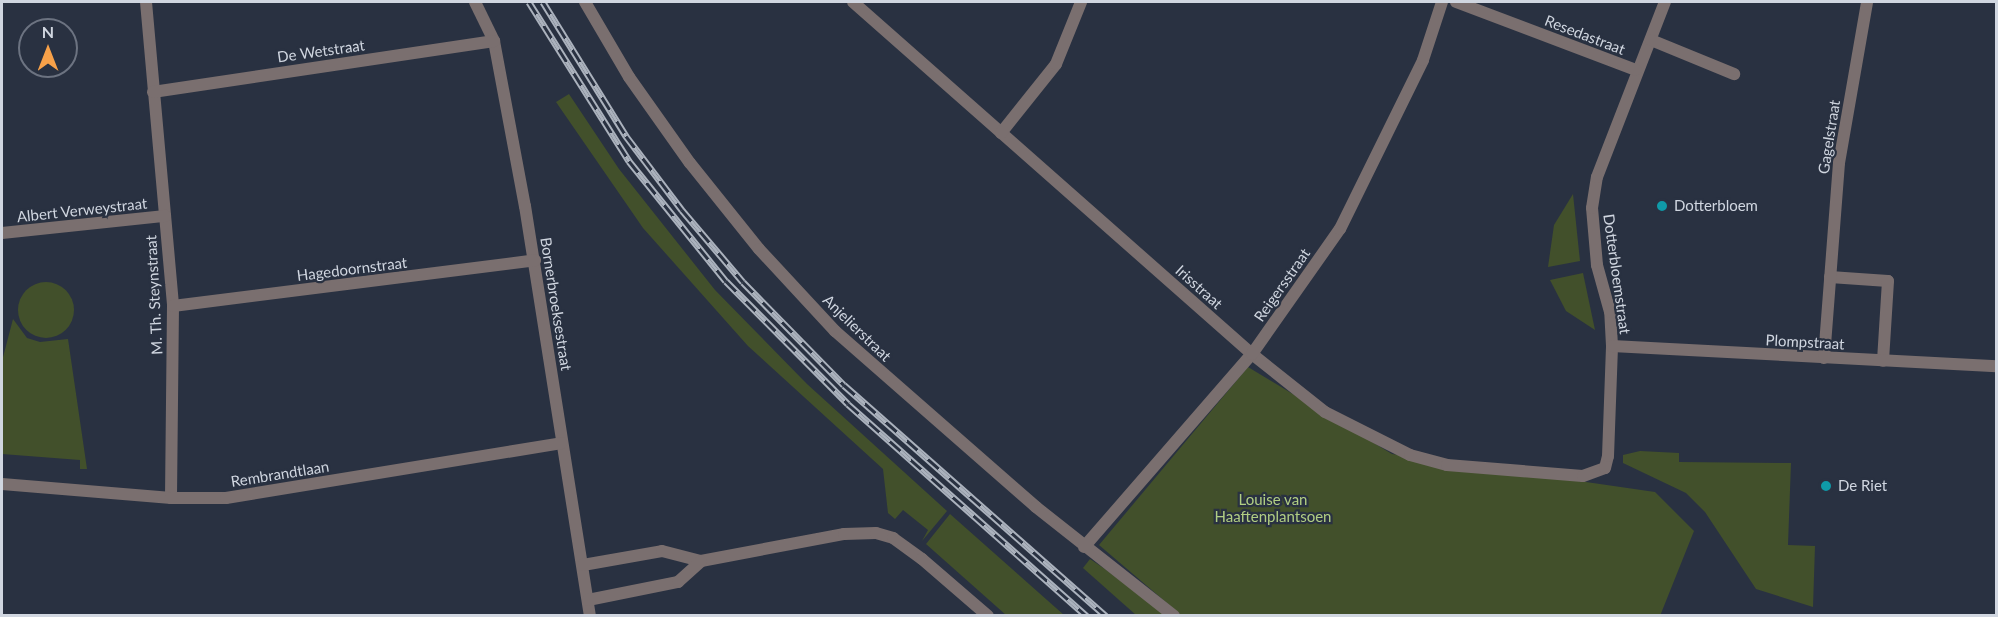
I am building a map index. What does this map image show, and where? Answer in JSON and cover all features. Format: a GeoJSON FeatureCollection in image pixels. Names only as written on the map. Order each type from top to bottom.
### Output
{"type":"FeatureCollection","features":[{"type":"Feature","properties":{"kind":"street","name":"M. Th. Steynstraat"},"geometry":{"type":"LineString","coordinates":[[146,2],[173,306],[171,498]]}},
{"type":"Feature","properties":{"kind":"street","name":"Bornerbroeksestraat"},"geometry":{"type":"LineString","coordinates":[[475,2],[494,41],[534,260],[590,615]]}},
{"type":"Feature","properties":{"kind":"street","name":"Anjelierstraat"},"geometry":{"type":"LineString","coordinates":[[585,2],[629,76],[690,163],[759,249],[835,331],[931,418],[1084,547],[1174,615]]}},
{"type":"Feature","properties":{"kind":"street","name":"Irisstraat"},"geometry":{"type":"LineString","coordinates":[[853,2],[1252,354],[1325,412],[1410,455],[1447,465],[1583,476]]}},
{"type":"Feature","properties":{"kind":"street"},"geometry":{"type":"LineString","coordinates":[[1000,133],[1056,64],[1081,2]]}},
{"type":"Feature","properties":{"kind":"street","name":"Reigersstraat"},"geometry":{"type":"LineString","coordinates":[[1084,547],[1252,354],[1340,229],[1423,60],[1442,2]]}},
{"type":"Feature","properties":{"kind":"street","name":"Resedastraat"},"geometry":{"type":"LineString","coordinates":[[1456,2],[1636,70]]}},
{"type":"Feature","properties":{"kind":"street","name":"Dotterbloemstraat"},"geometry":{"type":"LineString","coordinates":[[1583,476],[1605,468],[1608,456],[1612,346],[1610,312],[1597,265],[1592,208],[1597,177],[1636,70],[1651,40],[1665,2]]}},
{"type":"Feature","properties":{"kind":"street","name":"Gagelstraat"},"geometry":{"type":"LineString","coordinates":[[1824,358],[1839,163],[1867,2]]}},
{"type":"Feature","properties":{"kind":"street"},"geometry":{"type":"LineString","coordinates":[[1651,40],[1734,74]]}},
{"type":"Feature","properties":{"kind":"street","name":"De Wetstraat"},"geometry":{"type":"LineString","coordinates":[[153,92],[494,41]]}},
{"type":"Feature","properties":{"kind":"street","name":"Albert Verweystraat"},"geometry":{"type":"LineString","coordinates":[[2,233],[165,216]]}},
{"type":"Feature","properties":{"kind":"street","name":"Hagedoornstraat"},"geometry":{"type":"LineString","coordinates":[[173,306],[534,260]]}},
{"type":"Feature","properties":{"kind":"street"},"geometry":{"type":"LineString","coordinates":[[1830,277],[1888,281],[1883,362]]}},
{"type":"Feature","properties":{"kind":"street","name":"Plompstraat"},"geometry":{"type":"LineString","coordinates":[[1612,346],[1883,362],[1996,366]]}},
{"type":"Feature","properties":{"kind":"street","name":"Rembrandtlaan"},"geometry":{"type":"LineString","coordinates":[[2,484],[171,498],[226,498],[562,443]]}},
{"type":"Feature","properties":{"kind":"street"},"geometry":{"type":"LineString","coordinates":[[583,565],[662,551],[701,561],[844,534],[876,533],[893,538],[930,565],[988,615]]}},
{"type":"Feature","properties":{"kind":"street"},"geometry":{"type":"LineString","coordinates":[[588,600],[678,582],[701,561]]}},
{"type":"Feature","properties":{"kind":"green space"},"geometry":{"type":"Polygon","coordinates":[[[569,94],[619,169],[715,290],[807,384],[947,511],[922,541],[928,530],[903,510],[895,519],[888,513],[883,469],[748,346],[643,228],[556,102],[569,94]]]}},
{"type":"Feature","properties":{"kind":"green space"},"geometry":{"type":"Polygon","coordinates":[[[1573,194],[1580,261],[1548,267],[1554,225],[1573,194]]]}},
{"type":"Feature","properties":{"kind":"green space"},"geometry":{"type":"Polygon","coordinates":[[[1583,273],[1595,330],[1566,311],[1550,280],[1583,273]]]}},
{"type":"Feature","properties":{"kind":"green space"},"geometry":{"type":"Polygon","coordinates":[[[41,282],[51,282],[66,290],[72,299],[74,310],[72,321],[66,330],[51,338],[41,338],[30,333],[23,326],[18,315],[18,305],[23,294],[30,287],[41,282]]]}},
{"type":"Feature","properties":{"kind":"green space"},"geometry":{"type":"Polygon","coordinates":[[[13,319],[27,338],[40,342],[68,339],[87,469],[80,469],[80,460],[2,454],[2,361],[13,319]]]}},
{"type":"Feature","properties":{"kind":"green space","name":"Louise van Haaftenplantsoen"},"geometry":{"type":"Polygon","coordinates":[[[1248,367],[1392,454],[1655,492],[1694,531],[1660,616],[1181,615],[1099,545],[1248,367]]]}},
{"type":"Feature","properties":{"kind":"green space"},"geometry":{"type":"Polygon","coordinates":[[[1640,451],[1679,453],[1679,462],[1791,463],[1788,545],[1815,546],[1813,607],[1756,589],[1705,512],[1686,493],[1623,463],[1623,455],[1640,451]]]}},
{"type":"Feature","properties":{"kind":"green space"},"geometry":{"type":"Polygon","coordinates":[[[950,514],[1064,615],[1006,615],[926,544],[950,514]]]}},
{"type":"Feature","properties":{"kind":"green space"},"geometry":{"type":"Polygon","coordinates":[[[1090,559],[1166,615],[1136,615],[1083,568],[1090,559]]]}},
{"type":"Feature","properties":{"kind":"railway"},"geometry":{"type":"LineString","coordinates":[[529,2],[629,161],[726,281],[848,404],[1087,616]]}},
{"type":"Feature","properties":{"kind":"railway"},"geometry":{"type":"LineString","coordinates":[[543,2],[626,136],[682,210],[743,282],[844,385],[1106,616]]}},
{"type":"Feature","properties":{"kind":"place","name":"Dotterbloem"},"geometry":{"type":"Point","coordinates":[1662,206]}},
{"type":"Feature","properties":{"kind":"place","name":"De Riet"},"geometry":{"type":"Point","coordinates":[1826,486]}}]}
